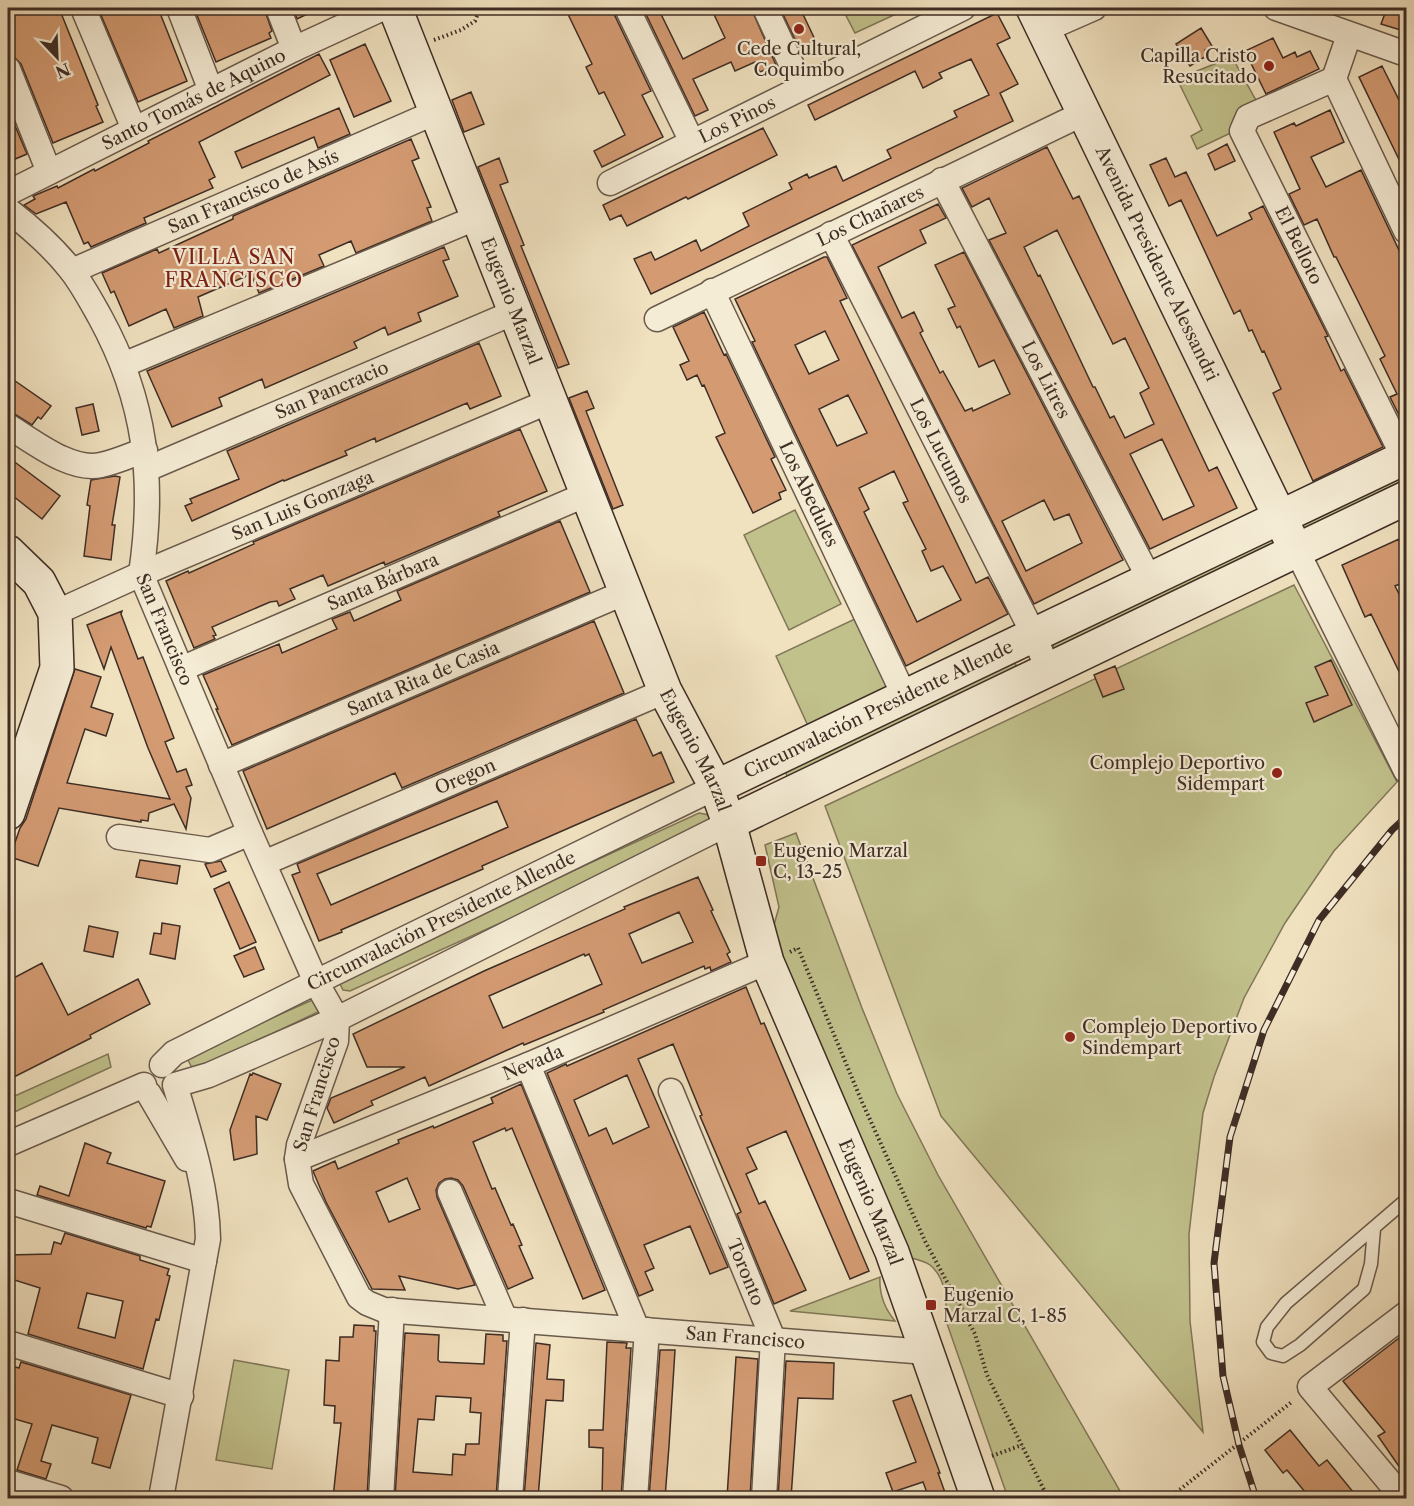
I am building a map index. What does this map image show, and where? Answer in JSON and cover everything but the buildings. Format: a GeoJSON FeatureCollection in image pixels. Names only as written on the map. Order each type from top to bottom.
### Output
{"type":"FeatureCollection","features":[{"type":"Feature","properties":{"kind":"main road","name":"Eugenio Marzal"},"geometry":{"type":"LineString","coordinates":[[395,8],[666,691],[716,788],[729,823],[767,962],[892,1252],[978,1498]]}},
{"type":"Feature","properties":{"kind":"main road","name":"Avenida Presidente Alessandri"},"geometry":{"type":"LineString","coordinates":[[1038,19],[1297,551]]}},
{"type":"Feature","properties":{"kind":"main road","name":"Circunvalación Presidente Allende"},"geometry":{"type":"LineString","coordinates":[[716,788],[1405,458]]}},
{"type":"Feature","properties":{"kind":"main road","name":"Circunvalación Presidente Allende"},"geometry":{"type":"LineString","coordinates":[[729,823],[1407,498]]}},
{"type":"Feature","properties":{"kind":"main road"},"geometry":{"type":"LineString","coordinates":[[8,552],[39,582],[55,613],[57,668],[8,813]]}},
{"type":"Feature","properties":{"kind":"street"},"geometry":{"type":"LineString","coordinates":[[82,8],[134,129]]}},
{"type":"Feature","properties":{"kind":"street"},"geometry":{"type":"LineString","coordinates":[[178,8],[211,90]]}},
{"type":"Feature","properties":{"kind":"street"},"geometry":{"type":"LineString","coordinates":[[278,8],[294,49]]}},
{"type":"Feature","properties":{"kind":"street","name":"Santo Tomás de Aquino"},"geometry":{"type":"LineString","coordinates":[[8,193],[294,49],[383,8]]}},
{"type":"Feature","properties":{"kind":"street"},"geometry":{"type":"LineString","coordinates":[[627,8],[692,142]]}},
{"type":"Feature","properties":{"kind":"street"},"geometry":{"type":"LineString","coordinates":[[765,8],[802,87]]}},
{"type":"Feature","properties":{"kind":"street","name":"Los Pinos"},"geometry":{"type":"LineString","coordinates":[[610,183],[963,8]]}},
{"type":"Feature","properties":{"kind":"street"},"geometry":{"type":"LineString","coordinates":[[1038,19],[1094,8]]}},
{"type":"Feature","properties":{"kind":"street"},"geometry":{"type":"LineString","coordinates":[[1276,8],[1407,54]]}},
{"type":"Feature","properties":{"kind":"street"},"geometry":{"type":"LineString","coordinates":[[1349,35],[1334,79],[1407,231]]}},
{"type":"Feature","properties":{"kind":"street"},"geometry":{"type":"LineString","coordinates":[[8,69],[49,172]]}},
{"type":"Feature","properties":{"kind":"street","name":"El Belloto"},"geometry":{"type":"LineString","coordinates":[[1334,79],[1248,117],[1242,131],[1405,458]]}},
{"type":"Feature","properties":{"kind":"street","name":"San Francisco de Asís"},"geometry":{"type":"LineString","coordinates":[[72,271],[436,112]]}},
{"type":"Feature","properties":{"kind":"street","name":"Los Chañares"},"geometry":{"type":"LineString","coordinates":[[657,319],[1084,113]]}},
{"type":"Feature","properties":{"kind":"street","name":"Los Litres"},"geometry":{"type":"LineString","coordinates":[[942,180],[1150,580]]}},
{"type":"Feature","properties":{"kind":"street","name":"San Francisco"},"geometry":{"type":"LineString","coordinates":[[8,210],[38,236],[72,271],[110,335],[123,365],[133,393],[146,459],[149,504],[147,539],[141,574],[315,982],[337,1019],[336,1041],[303,1131],[297,1159],[301,1184],[359,1297],[375,1308],[392,1310],[927,1352]]}},
{"type":"Feature","properties":{"kind":"street"},"geometry":{"type":"LineString","coordinates":[[123,365],[478,218]]}},
{"type":"Feature","properties":{"kind":"street","name":"Los Lucumos"},"geometry":{"type":"LineString","coordinates":[[831,234],[1034,635],[1048,670]]}},
{"type":"Feature","properties":{"kind":"street","name":"Los Abedules"},"geometry":{"type":"LineString","coordinates":[[712,291],[905,697]]}},
{"type":"Feature","properties":{"kind":"street","name":"San Pancracio"},"geometry":{"type":"LineString","coordinates":[[8,426],[69,462],[84,466],[146,459],[515,312]]}},
{"type":"Feature","properties":{"kind":"street","name":"San Luis Gonzaga"},"geometry":{"type":"LineString","coordinates":[[55,613],[141,574],[550,401]]}},
{"type":"Feature","properties":{"kind":"street","name":"Santa Bárbara"},"geometry":{"type":"LineString","coordinates":[[181,669],[587,494]]}},
{"type":"Feature","properties":{"kind":"street"},"geometry":{"type":"LineString","coordinates":[[1297,551],[1406,771]]}},
{"type":"Feature","properties":{"kind":"street","name":"Santa Rita de Casia"},"geometry":{"type":"LineString","coordinates":[[221,765],[626,592]]}},
{"type":"Feature","properties":{"kind":"street","name":"Oregon"},"geometry":{"type":"LineString","coordinates":[[264,863],[666,691]]}},
{"type":"Feature","properties":{"kind":"street","name":"Circunvalación Presidente Allende"},"geometry":{"type":"LineString","coordinates":[[716,788],[315,982],[174,1053],[162,1065],[148,1070],[143,1079],[146,1089],[159,1097],[164,1096],[169,1094],[175,1085],[209,1075],[337,1019],[729,823]]}},
{"type":"Feature","properties":{"kind":"street"},"geometry":{"type":"LineString","coordinates":[[118,837],[210,850],[250,833]]}},
{"type":"Feature","properties":{"kind":"street","name":"Nevada"},"geometry":{"type":"LineString","coordinates":[[297,1159],[528,1065],[767,962]]}},
{"type":"Feature","properties":{"kind":"street"},"geometry":{"type":"LineString","coordinates":[[161,1498],[208,1239],[202,1185],[174,1074],[162,1065]]}},
{"type":"Feature","properties":{"kind":"street"},"geometry":{"type":"LineString","coordinates":[[528,1065],[642,1329],[635,1498]]}},
{"type":"Feature","properties":{"kind":"street"},"geometry":{"type":"LineString","coordinates":[[8,1144],[146,1089],[202,1185]]}},
{"type":"Feature","properties":{"kind":"street","name":"Toronto"},"geometry":{"type":"LineString","coordinates":[[671,1091],[773,1339],[764,1498]]}},
{"type":"Feature","properties":{"kind":"street"},"geometry":{"type":"LineString","coordinates":[[450,1192],[514,1319],[510,1498]]}},
{"type":"Feature","properties":{"kind":"street"},"geometry":{"type":"LineString","coordinates":[[8,1201],[204,1261]]}},
{"type":"Feature","properties":{"kind":"street"},"geometry":{"type":"LineString","coordinates":[[381,1498],[392,1310]]}},
{"type":"Feature","properties":{"kind":"street"},"geometry":{"type":"LineString","coordinates":[[1403,1498],[1310,1387],[1407,1314]]}},
{"type":"Feature","properties":{"kind":"street"},"geometry":{"type":"LineString","coordinates":[[8,1343],[181,1396]]}},
{"type":"Feature","properties":{"kind":"street"},"geometry":{"type":"LineString","coordinates":[[8,1482],[61,1498]]}},
{"type":"Feature","properties":{"kind":"lane"},"geometry":{"type":"LineString","coordinates":[[1374,1229],[1371,1264],[1364,1289],[1300,1346],[1283,1356],[1271,1353],[1263,1342],[1267,1327],[1286,1304],[1407,1200]]}},
{"type":"Feature","properties":{"kind":"path"},"geometry":{"type":"LineString","coordinates":[[411,49],[461,30],[476,21],[480,8]]}},
{"type":"Feature","properties":{"kind":"path"},"geometry":{"type":"LineString","coordinates":[[767,962],[798,948],[866,1113],[925,1241],[975,1334],[987,1376],[1048,1498]]}},
{"type":"Feature","properties":{"kind":"path"},"geometry":{"type":"LineString","coordinates":[[1169,1498],[1310,1387]]}},
{"type":"Feature","properties":{"kind":"path"},"geometry":{"type":"LineString","coordinates":[[966,1465],[1022,1444]]}},
{"type":"Feature","properties":{"kind":"green space"},"geometry":{"type":"Polygon","coordinates":[[[842,8],[909,8],[855,33],[842,8]]]}},
{"type":"Feature","properties":{"kind":"green space"},"geometry":{"type":"Polygon","coordinates":[[[1232,57],[1258,104],[1235,131],[1197,149],[1191,136],[1202,130],[1177,79],[1232,57]]]}},
{"type":"Feature","properties":{"kind":"green space"},"geometry":{"type":"Polygon","coordinates":[[[1406,476],[1406,493],[1309,539],[1301,526],[1406,476]]]}},
{"type":"Feature","properties":{"kind":"green space"},"geometry":{"type":"Polygon","coordinates":[[[795,510],[841,604],[789,630],[744,535],[795,510]]]}},
{"type":"Feature","properties":{"kind":"green space"},"geometry":{"type":"Polygon","coordinates":[[[1278,537],[1285,543],[1057,652],[1053,647],[1054,643],[1278,537]]]}},
{"type":"Feature","properties":{"kind":"green space","name":"Complejo Deportivo Sindempart"},"geometry":{"type":"Polygon","coordinates":[[[1294,585],[1397,782],[1334,851],[1285,923],[1244,998],[1203,1113],[1189,1234],[1190,1321],[1203,1432],[941,1116],[825,806],[1294,585]]]}},
{"type":"Feature","properties":{"kind":"green space"},"geometry":{"type":"Polygon","coordinates":[[[857,618],[893,690],[809,728],[776,656],[857,618]]]}},
{"type":"Feature","properties":{"kind":"green space"},"geometry":{"type":"Polygon","coordinates":[[[1013,660],[1016,665],[1014,669],[789,780],[783,767],[1013,660]]]}},
{"type":"Feature","properties":{"kind":"green space"},"geometry":{"type":"Polygon","coordinates":[[[699,813],[709,815],[712,821],[708,829],[350,991],[343,990],[339,982],[346,975],[699,813]]]}},
{"type":"Feature","properties":{"kind":"green space"},"geometry":{"type":"Polygon","coordinates":[[[796,833],[897,1094],[938,1175],[1124,1498],[1008,1498],[945,1318],[946,1297],[942,1283],[930,1265],[908,1257],[772,932],[779,907],[765,845],[796,833]]]}},
{"type":"Feature","properties":{"kind":"green space"},"geometry":{"type":"Polygon","coordinates":[[[317,998],[322,1010],[198,1069],[191,1066],[188,1060],[190,1054],[317,998]]]}},
{"type":"Feature","properties":{"kind":"green space"},"geometry":{"type":"Polygon","coordinates":[[[108,1054],[111,1067],[8,1115],[8,1099],[108,1054]]]}},
{"type":"Feature","properties":{"kind":"green space"},"geometry":{"type":"Polygon","coordinates":[[[880,1277],[883,1301],[895,1321],[790,1311],[880,1277]]]}},
{"type":"Feature","properties":{"kind":"green space"},"geometry":{"type":"Polygon","coordinates":[[[234,1360],[289,1370],[272,1469],[216,1460],[234,1360]]]}},
{"type":"Feature","properties":{"kind":"railway"},"geometry":{"type":"LineString","coordinates":[[1256,1498],[1239,1445],[1223,1376],[1214,1263],[1230,1137],[1264,1030],[1319,920],[1392,830],[1406,817]]}},
{"type":"Feature","properties":{"kind":"place","name":"Cede Cultural, Coquimbo"},"geometry":{"type":"Point","coordinates":[799,29]}},
{"type":"Feature","properties":{"kind":"place","name":"Capilla Cristo Resucitado"},"geometry":{"type":"Point","coordinates":[1269,66]}},
{"type":"Feature","properties":{"kind":"place","name":"Complejo Deportivo Sidempart"},"geometry":{"type":"Point","coordinates":[1277,773]}},
{"type":"Feature","properties":{"kind":"place","name":"Eugenio Marzal C, 13-25"},"geometry":{"type":"Point","coordinates":[761,861]}},
{"type":"Feature","properties":{"kind":"place","name":"Complejo Deportivo Sindempart"},"geometry":{"type":"Point","coordinates":[1070,1037]}},
{"type":"Feature","properties":{"kind":"place","name":"Eugenio Marzal C, 1-85"},"geometry":{"type":"Point","coordinates":[931,1305]}},
{"type":"Feature","properties":{"kind":"district","name":"VILLA SAN FRANCISCO"},"geometry":{"type":"Point","coordinates":[234,268]}}]}
